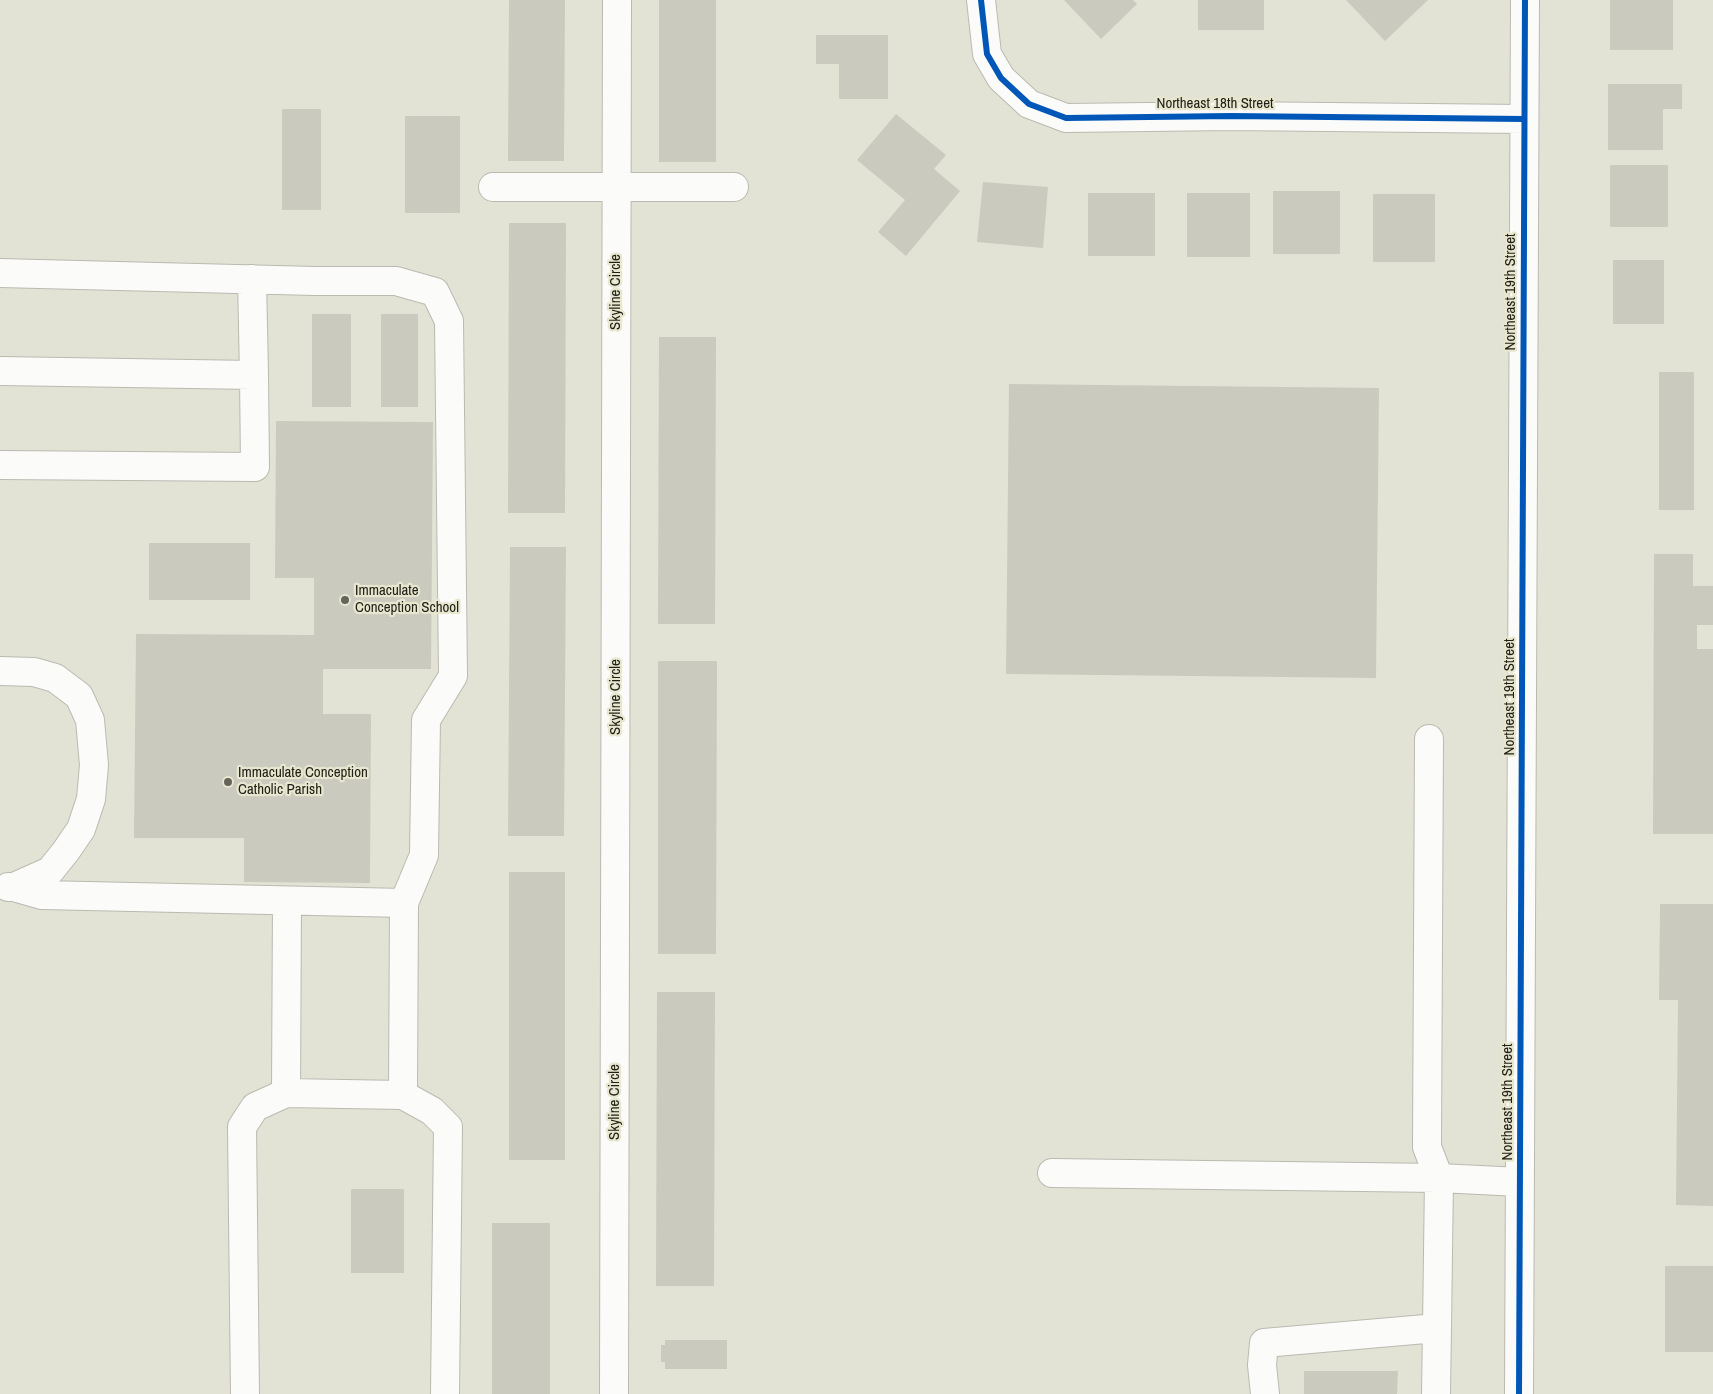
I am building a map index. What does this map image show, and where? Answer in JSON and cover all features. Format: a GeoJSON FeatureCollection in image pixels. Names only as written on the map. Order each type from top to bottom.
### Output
{"type":"FeatureCollection","features":[{"type":"Feature","properties":{"kind":"street","name":"Skyline Circle"},"geometry":{"type":"LineString","coordinates":[[614,1394],[617,0]]}},
{"type":"Feature","properties":{"kind":"street","name":"Northeast 18th Street"},"geometry":{"type":"LineString","coordinates":[[981,0],[987,54],[1001,78],[1029,104],[1066,118],[1231,116],[1524,119]]}},
{"type":"Feature","properties":{"kind":"street","name":"Northeast 19th Street"},"geometry":{"type":"LineString","coordinates":[[1519,1394],[1525,0]]}},
{"type":"Feature","properties":{"kind":"street"},"geometry":{"type":"LineString","coordinates":[[493,187],[734,187]]}},
{"type":"Feature","properties":{"kind":"street"},"geometry":{"type":"LineString","coordinates":[[0,273],[396,281],[435,292],[449,321],[453,676],[426,720],[424,855],[404,903],[403,1095]]}},
{"type":"Feature","properties":{"kind":"street"},"geometry":{"type":"LineString","coordinates":[[0,465],[254,467],[252,279]]}},
{"type":"Feature","properties":{"kind":"street"},"geometry":{"type":"LineString","coordinates":[[0,371],[254,375]]}},
{"type":"Feature","properties":{"kind":"street"},"geometry":{"type":"LineString","coordinates":[[0,671],[34,672],[55,678],[79,696],[90,720],[94,764],[91,799],[81,829],[66,851],[50,871],[7,887]]}},
{"type":"Feature","properties":{"kind":"street"},"geometry":{"type":"LineString","coordinates":[[1429,739],[1427,1148],[1439,1178],[1436,1394]]}},
{"type":"Feature","properties":{"kind":"street"},"geometry":{"type":"LineString","coordinates":[[7,887],[42,895],[404,903]]}},
{"type":"Feature","properties":{"kind":"street"},"geometry":{"type":"LineString","coordinates":[[286,1093],[287,901]]}},
{"type":"Feature","properties":{"kind":"street"},"geometry":{"type":"LineString","coordinates":[[245,1394],[242,1127],[255,1107],[286,1093],[403,1095],[432,1111],[448,1127],[445,1394]]}},
{"type":"Feature","properties":{"kind":"street"},"geometry":{"type":"LineString","coordinates":[[1052,1173],[1439,1178],[1520,1182]]}},
{"type":"Feature","properties":{"kind":"street"},"geometry":{"type":"LineString","coordinates":[[1265,1394],[1262,1365],[1264,1343],[1437,1328]]}},
{"type":"Feature","properties":{"kind":"building"},"geometry":{"type":"Polygon","coordinates":[[[509,0],[565,0],[564,161],[508,161],[509,0]]]}},
{"type":"Feature","properties":{"kind":"building"},"geometry":{"type":"Polygon","coordinates":[[[659,0],[716,0],[716,162],[659,162],[659,0]]]}},
{"type":"Feature","properties":{"kind":"building"},"geometry":{"type":"Polygon","coordinates":[[[1064,0],[1133,0],[1137,4],[1101,39],[1064,0]]]}},
{"type":"Feature","properties":{"kind":"building"},"geometry":{"type":"Polygon","coordinates":[[[1198,0],[1264,0],[1264,30],[1198,30],[1198,0]]]}},
{"type":"Feature","properties":{"kind":"building"},"geometry":{"type":"Polygon","coordinates":[[[1346,0],[1428,0],[1385,41],[1346,0]]]}},
{"type":"Feature","properties":{"kind":"building"},"geometry":{"type":"Polygon","coordinates":[[[1610,0],[1673,0],[1673,50],[1610,50],[1610,0]]]}},
{"type":"Feature","properties":{"kind":"building"},"geometry":{"type":"Polygon","coordinates":[[[816,35],[888,35],[888,99],[839,99],[839,64],[816,64],[816,35]]]}},
{"type":"Feature","properties":{"kind":"building"},"geometry":{"type":"Polygon","coordinates":[[[1608,84],[1682,84],[1682,109],[1663,109],[1663,150],[1608,150],[1608,84]]]}},
{"type":"Feature","properties":{"kind":"building"},"geometry":{"type":"Polygon","coordinates":[[[282,109],[321,109],[321,210],[282,210],[282,109]]]}},
{"type":"Feature","properties":{"kind":"building"},"geometry":{"type":"Polygon","coordinates":[[[896,114],[946,155],[934,169],[960,191],[906,256],[878,232],[905,200],[857,160],[896,114]]]}},
{"type":"Feature","properties":{"kind":"building"},"geometry":{"type":"Polygon","coordinates":[[[405,116],[460,116],[460,213],[405,213],[405,116]]]}},
{"type":"Feature","properties":{"kind":"building"},"geometry":{"type":"Polygon","coordinates":[[[1610,165],[1668,165],[1668,227],[1610,227],[1610,165]]]}},
{"type":"Feature","properties":{"kind":"building"},"geometry":{"type":"Polygon","coordinates":[[[983,182],[1048,187],[1043,248],[977,242],[983,182]]]}},
{"type":"Feature","properties":{"kind":"building"},"geometry":{"type":"Polygon","coordinates":[[[1273,191],[1340,191],[1340,254],[1273,254],[1273,191]]]}},
{"type":"Feature","properties":{"kind":"building"},"geometry":{"type":"Polygon","coordinates":[[[1088,193],[1155,193],[1155,256],[1088,256],[1088,193]]]}},
{"type":"Feature","properties":{"kind":"building"},"geometry":{"type":"Polygon","coordinates":[[[1187,193],[1250,193],[1250,257],[1187,257],[1187,193]]]}},
{"type":"Feature","properties":{"kind":"building"},"geometry":{"type":"Polygon","coordinates":[[[1373,194],[1435,194],[1435,262],[1373,262],[1373,194]]]}},
{"type":"Feature","properties":{"kind":"building"},"geometry":{"type":"Polygon","coordinates":[[[509,223],[566,223],[565,513],[508,513],[509,223]]]}},
{"type":"Feature","properties":{"kind":"building"},"geometry":{"type":"Polygon","coordinates":[[[1613,260],[1664,260],[1664,324],[1613,324],[1613,260]]]}},
{"type":"Feature","properties":{"kind":"building"},"geometry":{"type":"Polygon","coordinates":[[[312,314],[351,314],[351,407],[312,407],[312,314]]]}},
{"type":"Feature","properties":{"kind":"building"},"geometry":{"type":"Polygon","coordinates":[[[381,314],[418,314],[418,407],[381,407],[381,314]]]}},
{"type":"Feature","properties":{"kind":"building"},"geometry":{"type":"Polygon","coordinates":[[[659,337],[716,337],[715,624],[658,624],[659,337]]]}},
{"type":"Feature","properties":{"kind":"building"},"geometry":{"type":"Polygon","coordinates":[[[1659,372],[1694,372],[1694,510],[1659,510],[1659,372]]]}},
{"type":"Feature","properties":{"kind":"building"},"geometry":{"type":"Polygon","coordinates":[[[1009,384],[1379,388],[1376,678],[1006,674],[1009,384]]]}},
{"type":"Feature","properties":{"kind":"building"},"geometry":{"type":"Polygon","coordinates":[[[276,421],[433,422],[431,669],[323,669],[323,714],[371,714],[370,883],[244,882],[244,838],[134,838],[136,634],[314,635],[314,578],[275,578],[276,421]]]}},
{"type":"Feature","properties":{"kind":"building"},"geometry":{"type":"Polygon","coordinates":[[[149,543],[250,543],[250,600],[149,600],[149,543]]]}},
{"type":"Feature","properties":{"kind":"building"},"geometry":{"type":"Polygon","coordinates":[[[510,547],[566,547],[564,836],[508,836],[510,547]]]}},
{"type":"Feature","properties":{"kind":"building"},"geometry":{"type":"Polygon","coordinates":[[[1654,554],[1693,554],[1693,586],[1713,586],[1713,625],[1697,625],[1697,649],[1713,649],[1713,834],[1653,834],[1654,554]]]}},
{"type":"Feature","properties":{"kind":"building"},"geometry":{"type":"Polygon","coordinates":[[[658,661],[717,661],[716,954],[658,954],[658,661]]]}},
{"type":"Feature","properties":{"kind":"building"},"geometry":{"type":"Polygon","coordinates":[[[509,872],[565,872],[565,1160],[509,1160],[509,872]]]}},
{"type":"Feature","properties":{"kind":"building"},"geometry":{"type":"Polygon","coordinates":[[[1660,904],[1713,904],[1713,1206],[1676,1205],[1678,1000],[1659,1000],[1660,904]]]}},
{"type":"Feature","properties":{"kind":"building"},"geometry":{"type":"Polygon","coordinates":[[[657,992],[715,992],[714,1286],[656,1286],[657,992]]]}},
{"type":"Feature","properties":{"kind":"building"},"geometry":{"type":"Polygon","coordinates":[[[351,1189],[404,1189],[404,1273],[351,1273],[351,1189]]]}},
{"type":"Feature","properties":{"kind":"building"},"geometry":{"type":"Polygon","coordinates":[[[492,1223],[550,1223],[550,1394],[492,1394],[492,1223]]]}},
{"type":"Feature","properties":{"kind":"building"},"geometry":{"type":"Polygon","coordinates":[[[1665,1266],[1713,1266],[1713,1352],[1665,1352],[1665,1266]]]}},
{"type":"Feature","properties":{"kind":"building"},"geometry":{"type":"Polygon","coordinates":[[[665,1340],[727,1340],[727,1369],[665,1369],[665,1362],[661,1362],[661,1345],[665,1345],[665,1340]]]}},
{"type":"Feature","properties":{"kind":"building"},"geometry":{"type":"Polygon","coordinates":[[[1304,1371],[1398,1371],[1397,1394],[1304,1394],[1304,1371]]]}},
{"type":"Feature","properties":{"kind":"cycle path"},"geometry":{"type":"LineString","coordinates":[[981,0],[987,54],[1001,78],[1029,104],[1066,118],[1231,116],[1524,119]]}},
{"type":"Feature","properties":{"kind":"cycle path"},"geometry":{"type":"LineString","coordinates":[[1519,1394],[1525,0]]}},
{"type":"Feature","properties":{"kind":"place","name":"Immaculate Conception School"},"geometry":{"type":"Point","coordinates":[345,600]}},
{"type":"Feature","properties":{"kind":"place","name":"Immaculate Conception Catholic Parish"},"geometry":{"type":"Point","coordinates":[228,782]}}]}
